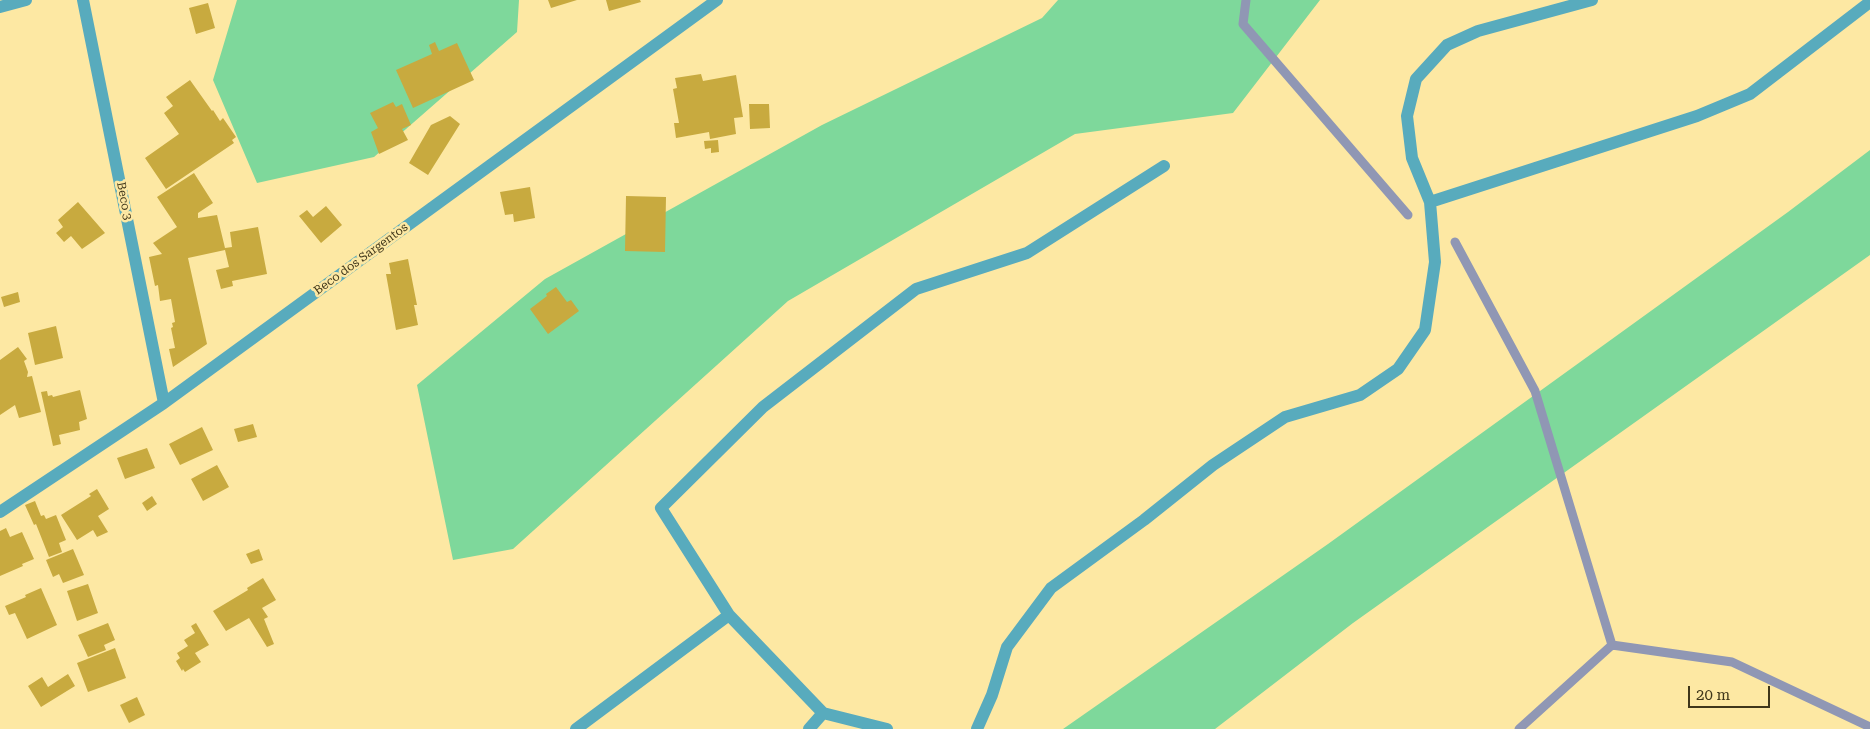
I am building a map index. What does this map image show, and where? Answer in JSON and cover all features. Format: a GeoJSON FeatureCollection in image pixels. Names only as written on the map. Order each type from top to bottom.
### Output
{"type":"FeatureCollection","features":[{"type":"Feature","properties":{"kind":"street"},"geometry":{"type":"LineString","coordinates":[[0,7],[26,0]]}},
{"type":"Feature","properties":{"kind":"street","name":"Beco 3"},"geometry":{"type":"LineString","coordinates":[[84,0],[164,403]]}},
{"type":"Feature","properties":{"kind":"street","name":"Beco dos Sargentos"},"geometry":{"type":"LineString","coordinates":[[0,512],[164,403],[717,0]]}},
{"type":"Feature","properties":{"kind":"street"},"geometry":{"type":"LineString","coordinates":[[977,729],[992,696],[1007,647],[1051,588],[1144,520],[1214,465],[1285,417],[1360,396],[1398,369],[1425,330],[1435,262],[1430,202],[1412,158],[1407,116],[1416,79],[1447,45],[1478,30],[1592,0]]}},
{"type":"Feature","properties":{"kind":"street"},"geometry":{"type":"LineString","coordinates":[[1430,202],[1697,116],[1750,94],[1870,2]]}},
{"type":"Feature","properties":{"kind":"street"},"geometry":{"type":"LineString","coordinates":[[887,729],[823,713],[729,615],[661,508],[763,407],[916,289],[1027,253],[1164,166]]}},
{"type":"Feature","properties":{"kind":"street"},"geometry":{"type":"LineString","coordinates":[[576,729],[729,615]]}},
{"type":"Feature","properties":{"kind":"street"},"geometry":{"type":"LineString","coordinates":[[809,729],[823,713]]}},
{"type":"Feature","properties":{"kind":"green space"},"geometry":{"type":"Polygon","coordinates":[[[237,0],[519,0],[517,32],[374,157],[257,183],[213,80],[237,0]]]}},
{"type":"Feature","properties":{"kind":"green space"},"geometry":{"type":"Polygon","coordinates":[[[1058,0],[1320,0],[1233,113],[1075,134],[788,301],[513,549],[453,560],[417,385],[545,279],[822,125],[1042,18],[1058,0]]]}},
{"type":"Feature","properties":{"kind":"green space"},"geometry":{"type":"Polygon","coordinates":[[[1870,150],[1870,255],[1353,623],[1215,729],[1063,729],[1328,544],[1788,212],[1870,150]]]}},
{"type":"Feature","properties":{"kind":"building"},"geometry":{"type":"Polygon","coordinates":[[[548,0],[577,0],[551,8],[548,0]]]}},
{"type":"Feature","properties":{"kind":"building"},"geometry":{"type":"Polygon","coordinates":[[[606,0],[640,0],[641,2],[609,11],[606,0]]]}},
{"type":"Feature","properties":{"kind":"building"},"geometry":{"type":"Polygon","coordinates":[[[208,3],[215,28],[196,34],[189,8],[208,3]]]}},
{"type":"Feature","properties":{"kind":"building"},"geometry":{"type":"Polygon","coordinates":[[[435,42],[439,51],[457,43],[474,80],[413,108],[396,70],[432,54],[429,45],[435,42]]]}},
{"type":"Feature","properties":{"kind":"building"},"geometry":{"type":"Polygon","coordinates":[[[701,74],[703,81],[736,75],[743,117],[734,118],[736,134],[710,139],[709,132],[676,138],[674,123],[679,123],[673,89],[677,88],[675,78],[701,74]]]}},
{"type":"Feature","properties":{"kind":"building"},"geometry":{"type":"Polygon","coordinates":[[[190,80],[220,121],[223,118],[236,137],[232,140],[234,143],[166,189],[145,158],[179,134],[164,113],[173,106],[166,97],[190,80]]]}},
{"type":"Feature","properties":{"kind":"building"},"geometry":{"type":"Polygon","coordinates":[[[393,102],[396,107],[402,104],[411,125],[402,129],[408,140],[379,154],[371,132],[378,128],[370,113],[393,102]]]}},
{"type":"Feature","properties":{"kind":"building"},"geometry":{"type":"Polygon","coordinates":[[[749,104],[769,104],[770,128],[750,129],[749,104]]]}},
{"type":"Feature","properties":{"kind":"building"},"geometry":{"type":"Polygon","coordinates":[[[450,116],[460,124],[428,175],[409,163],[431,125],[450,116]]]}},
{"type":"Feature","properties":{"kind":"building"},"geometry":{"type":"Polygon","coordinates":[[[718,140],[719,152],[711,153],[711,148],[705,149],[704,141],[718,140]]]}},
{"type":"Feature","properties":{"kind":"building"},"geometry":{"type":"Polygon","coordinates":[[[194,173],[213,203],[198,213],[198,218],[217,215],[225,248],[232,247],[230,232],[258,227],[267,274],[232,281],[233,286],[221,289],[216,270],[229,267],[225,250],[188,258],[207,344],[173,367],[169,349],[175,348],[171,328],[173,327],[172,323],[175,322],[171,299],[160,301],[158,285],[155,286],[149,257],[162,254],[153,243],[177,227],[157,197],[194,173]]]}},
{"type":"Feature","properties":{"kind":"building"},"geometry":{"type":"Polygon","coordinates":[[[530,187],[535,218],[514,222],[513,214],[505,215],[500,192],[530,187]]]}},
{"type":"Feature","properties":{"kind":"building"},"geometry":{"type":"Polygon","coordinates":[[[626,196],[666,197],[665,252],[625,251],[626,196]]]}},
{"type":"Feature","properties":{"kind":"building"},"geometry":{"type":"Polygon","coordinates":[[[78,202],[105,233],[82,249],[71,236],[64,242],[56,233],[63,227],[58,220],[78,202]]]}},
{"type":"Feature","properties":{"kind":"building"},"geometry":{"type":"Polygon","coordinates":[[[326,206],[342,225],[321,243],[299,216],[307,210],[313,217],[326,206]]]}},
{"type":"Feature","properties":{"kind":"building"},"geometry":{"type":"Polygon","coordinates":[[[408,259],[417,305],[414,305],[418,325],[396,330],[386,274],[391,274],[389,263],[408,259]]]}},
{"type":"Feature","properties":{"kind":"building"},"geometry":{"type":"Polygon","coordinates":[[[556,287],[567,302],[571,300],[579,311],[548,334],[530,309],[556,287]]]}},
{"type":"Feature","properties":{"kind":"building"},"geometry":{"type":"Polygon","coordinates":[[[18,292],[20,302],[4,307],[1,297],[18,292]]]}},
{"type":"Feature","properties":{"kind":"building"},"geometry":{"type":"Polygon","coordinates":[[[56,326],[63,358],[35,365],[28,333],[56,326]]]}},
{"type":"Feature","properties":{"kind":"building"},"geometry":{"type":"Polygon","coordinates":[[[18,347],[27,359],[24,361],[28,372],[27,377],[32,376],[41,412],[19,418],[15,405],[0,415],[0,360],[18,347]]]}},
{"type":"Feature","properties":{"kind":"building"},"geometry":{"type":"Polygon","coordinates":[[[80,390],[87,419],[79,422],[80,430],[59,435],[61,444],[53,446],[41,392],[47,391],[48,396],[52,395],[53,397],[80,390]]]}},
{"type":"Feature","properties":{"kind":"building"},"geometry":{"type":"Polygon","coordinates":[[[253,424],[257,437],[238,442],[234,429],[253,424]]]}},
{"type":"Feature","properties":{"kind":"building"},"geometry":{"type":"Polygon","coordinates":[[[202,427],[213,450],[180,465],[169,444],[202,427]]]}},
{"type":"Feature","properties":{"kind":"building"},"geometry":{"type":"Polygon","coordinates":[[[147,448],[155,468],[125,479],[117,458],[147,448]]]}},
{"type":"Feature","properties":{"kind":"building"},"geometry":{"type":"Polygon","coordinates":[[[217,465],[229,487],[203,501],[191,479],[217,465]]]}},
{"type":"Feature","properties":{"kind":"building"},"geometry":{"type":"Polygon","coordinates":[[[97,489],[109,509],[98,516],[108,532],[97,537],[93,530],[77,540],[61,515],[91,496],[89,494],[97,489]]]}},
{"type":"Feature","properties":{"kind":"building"},"geometry":{"type":"Polygon","coordinates":[[[152,496],[157,504],[147,511],[142,503],[152,496]]]}},
{"type":"Feature","properties":{"kind":"building"},"geometry":{"type":"Polygon","coordinates":[[[35,501],[41,516],[44,515],[46,519],[56,515],[66,540],[59,543],[62,552],[49,557],[36,524],[34,525],[25,505],[35,501]]]}},
{"type":"Feature","properties":{"kind":"building"},"geometry":{"type":"Polygon","coordinates":[[[6,528],[10,537],[22,532],[34,559],[0,576],[0,531],[6,528]]]}},
{"type":"Feature","properties":{"kind":"building"},"geometry":{"type":"Polygon","coordinates":[[[73,549],[84,575],[63,583],[59,574],[53,577],[46,560],[73,549]]]}},
{"type":"Feature","properties":{"kind":"building"},"geometry":{"type":"Polygon","coordinates":[[[259,549],[263,560],[251,564],[246,554],[259,549]]]}},
{"type":"Feature","properties":{"kind":"building"},"geometry":{"type":"Polygon","coordinates":[[[263,578],[276,600],[262,608],[268,617],[264,619],[274,644],[267,647],[249,618],[226,631],[213,611],[248,590],[247,588],[263,578]]]}},
{"type":"Feature","properties":{"kind":"building"},"geometry":{"type":"Polygon","coordinates":[[[88,584],[98,613],[77,621],[67,591],[88,584]]]}},
{"type":"Feature","properties":{"kind":"building"},"geometry":{"type":"Polygon","coordinates":[[[41,588],[57,625],[27,639],[15,613],[9,615],[5,606],[41,588]]]}},
{"type":"Feature","properties":{"kind":"building"},"geometry":{"type":"Polygon","coordinates":[[[108,623],[115,640],[104,645],[106,650],[88,657],[78,635],[108,623]]]}},
{"type":"Feature","properties":{"kind":"building"},"geometry":{"type":"Polygon","coordinates":[[[196,623],[209,645],[195,653],[201,662],[185,672],[183,669],[182,671],[176,661],[180,658],[177,653],[188,646],[184,640],[195,633],[191,626],[196,623]]]}},
{"type":"Feature","properties":{"kind":"building"},"geometry":{"type":"Polygon","coordinates":[[[115,648],[126,678],[88,692],[77,663],[115,648]]]}},
{"type":"Feature","properties":{"kind":"building"},"geometry":{"type":"Polygon","coordinates":[[[68,674],[75,686],[41,707],[28,686],[42,677],[48,687],[68,674]]]}},
{"type":"Feature","properties":{"kind":"building"},"geometry":{"type":"Polygon","coordinates":[[[137,697],[145,715],[129,723],[120,705],[137,697]]]}},
{"type":"Feature","properties":{"kind":"waterway"},"geometry":{"type":"LineString","coordinates":[[1246,0],[1243,24],[1408,215]]}},
{"type":"Feature","properties":{"kind":"waterway"},"geometry":{"type":"LineString","coordinates":[[1455,242],[1535,391],[1612,645]]}},
{"type":"Feature","properties":{"kind":"waterway"},"geometry":{"type":"LineString","coordinates":[[1519,729],[1612,645],[1732,662],[1870,727]]}}]}
